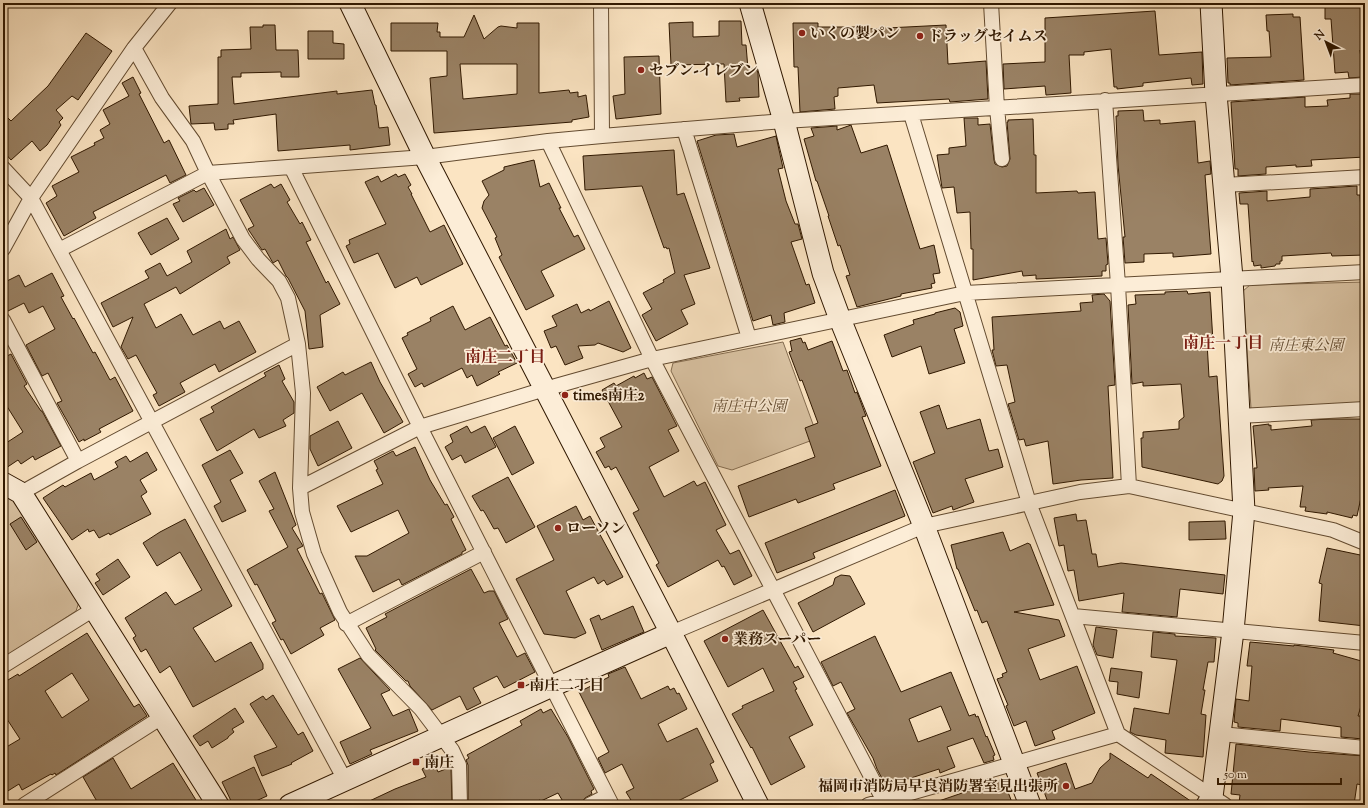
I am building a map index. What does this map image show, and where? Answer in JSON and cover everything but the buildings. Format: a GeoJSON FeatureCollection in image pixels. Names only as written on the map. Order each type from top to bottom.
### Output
{"type":"FeatureCollection","features":[{"type":"Feature","properties":{"kind":"street"},"geometry":{"type":"LineString","coordinates":[[3,249],[31,198],[134,48],[170,3]]}},
{"type":"Feature","properties":{"kind":"street"},"geometry":{"type":"LineString","coordinates":[[350,3],[425,156],[546,389],[758,805]]}},
{"type":"Feature","properties":{"kind":"street"},"geometry":{"type":"LineString","coordinates":[[601,3],[602,136]]}},
{"type":"Feature","properties":{"kind":"street"},"geometry":{"type":"LineString","coordinates":[[750,3],[784,121],[823,273],[840,319],[924,526],[1030,805]]}},
{"type":"Feature","properties":{"kind":"street"},"geometry":{"type":"LineString","coordinates":[[991,3],[997,108],[1002,159]]}},
{"type":"Feature","properties":{"kind":"street"},"geometry":{"type":"LineString","coordinates":[[1211,3],[1216,94],[1232,278],[1244,511],[1233,631],[1220,734],[1215,802]]}},
{"type":"Feature","properties":{"kind":"street"},"geometry":{"type":"LineString","coordinates":[[134,48],[162,98],[193,142],[243,239],[258,259],[279,281],[288,298],[298,344],[303,393],[300,488],[302,512],[314,554],[346,624],[368,656],[421,709],[452,750],[459,765],[460,805]]}},
{"type":"Feature","properties":{"kind":"street"},"geometry":{"type":"LineString","coordinates":[[59,250],[208,173],[425,156],[548,141],[784,121],[1365,85]]}},
{"type":"Feature","properties":{"kind":"street"},"geometry":{"type":"LineString","coordinates":[[1105,100],[1118,285],[1129,486]]}},
{"type":"Feature","properties":{"kind":"street"},"geometry":{"type":"LineString","coordinates":[[911,114],[1029,503],[1118,734],[1215,802]]}},
{"type":"Feature","properties":{"kind":"street"},"geometry":{"type":"LineString","coordinates":[[684,129],[749,338]]}},
{"type":"Feature","properties":{"kind":"street"},"geometry":{"type":"LineString","coordinates":[[548,141],[652,359],[884,803]]}},
{"type":"Feature","properties":{"kind":"street"},"geometry":{"type":"LineString","coordinates":[[291,167],[420,427],[609,801],[590,805]]}},
{"type":"Feature","properties":{"kind":"street"},"geometry":{"type":"LineString","coordinates":[[3,168],[31,198],[345,780]]}},
{"type":"Feature","properties":{"kind":"street"},"geometry":{"type":"LineString","coordinates":[[1224,185],[1365,177]]}},
{"type":"Feature","properties":{"kind":"street"},"geometry":{"type":"LineString","coordinates":[[300,488],[420,427],[546,389],[652,359],[965,293],[1365,272]]}},
{"type":"Feature","properties":{"kind":"street"},"geometry":{"type":"LineString","coordinates":[[3,320],[78,461]]}},
{"type":"Feature","properties":{"kind":"street"},"geometry":{"type":"LineString","coordinates":[[218,805],[94,609],[12,488],[78,461],[298,344]]}},
{"type":"Feature","properties":{"kind":"street"},"geometry":{"type":"LineString","coordinates":[[1239,416],[1365,409]]}},
{"type":"Feature","properties":{"kind":"street"},"geometry":{"type":"LineString","coordinates":[[290,805],[671,633],[924,526],[1080,492],[1129,486],[1333,530],[1365,543]]}},
{"type":"Feature","properties":{"kind":"street"},"geometry":{"type":"LineString","coordinates":[[346,624],[484,552]]}},
{"type":"Feature","properties":{"kind":"street"},"geometry":{"type":"LineString","coordinates":[[3,666],[94,609]]}},
{"type":"Feature","properties":{"kind":"street"},"geometry":{"type":"LineString","coordinates":[[1073,616],[1365,643]]}},
{"type":"Feature","properties":{"kind":"street"},"geometry":{"type":"LineString","coordinates":[[24,805],[162,718]]}},
{"type":"Feature","properties":{"kind":"street"},"geometry":{"type":"LineString","coordinates":[[868,805],[884,803],[1013,763],[1118,734]]}},
{"type":"Feature","properties":{"kind":"street"},"geometry":{"type":"LineString","coordinates":[[1220,734],[1365,748]]}},
{"type":"Feature","properties":{"kind":"green space","name":"南庄東公園"},"geometry":{"type":"Polygon","coordinates":[[[1365,282],[1365,402],[1255,412],[1251,408],[1243,291],[1250,285],[1365,282]]]}},
{"type":"Feature","properties":{"kind":"green space","name":"南庄中公園"},"geometry":{"type":"Polygon","coordinates":[[[783,342],[818,438],[732,470],[718,466],[671,371],[673,363],[783,342]]]}},
{"type":"Feature","properties":{"kind":"green space"},"geometry":{"type":"Polygon","coordinates":[[[3,492],[14,498],[79,602],[76,611],[3,658],[3,492]]]}},
{"type":"Feature","properties":{"kind":"place","name":"いくの製パン"},"geometry":{"type":"Point","coordinates":[802,33]}},
{"type":"Feature","properties":{"kind":"place","name":"ドラッグセイムス"},"geometry":{"type":"Point","coordinates":[920,36]}},
{"type":"Feature","properties":{"kind":"place","name":"セブン-イレブン"},"geometry":{"type":"Point","coordinates":[641,70]}},
{"type":"Feature","properties":{"kind":"place","name":"times南庄2"},"geometry":{"type":"Point","coordinates":[565,395]}},
{"type":"Feature","properties":{"kind":"place","name":"ローソン"},"geometry":{"type":"Point","coordinates":[558,528]}},
{"type":"Feature","properties":{"kind":"place","name":"業務スーパー"},"geometry":{"type":"Point","coordinates":[725,639]}},
{"type":"Feature","properties":{"kind":"place","name":"南庄二丁目"},"geometry":{"type":"Point","coordinates":[521,685]}},
{"type":"Feature","properties":{"kind":"place","name":"南庄"},"geometry":{"type":"Point","coordinates":[416,762]}},
{"type":"Feature","properties":{"kind":"place","name":"福岡市消防局早良消防署室見出張所"},"geometry":{"type":"Point","coordinates":[1066,786]}},
{"type":"Feature","properties":{"kind":"district","name":"南庄一丁目"},"geometry":{"type":"Point","coordinates":[1223,342]}},
{"type":"Feature","properties":{"kind":"district","name":"南庄二丁目"},"geometry":{"type":"Point","coordinates":[505,356]}}]}
